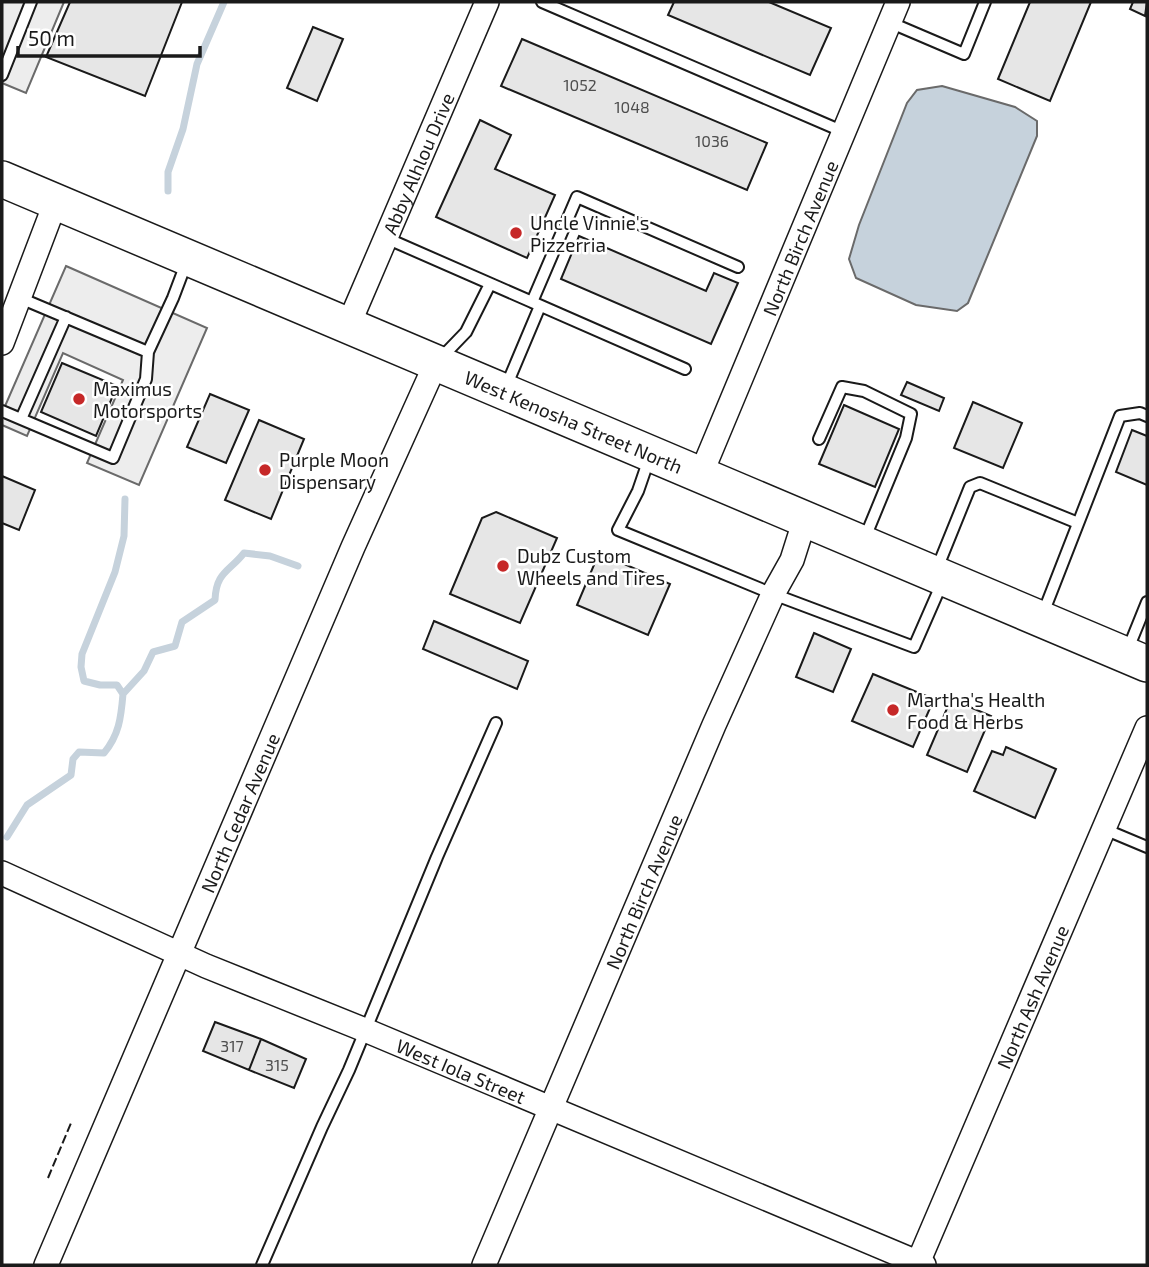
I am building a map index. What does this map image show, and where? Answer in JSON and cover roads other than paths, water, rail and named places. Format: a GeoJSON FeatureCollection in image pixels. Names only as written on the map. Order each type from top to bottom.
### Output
{"type":"FeatureCollection","features":[{"type":"Feature","properties":{"kind":"main road","name":"West Kenosha Street North"},"geometry":{"type":"LineString","coordinates":[[2,179],[1136,660]]}},
{"type":"Feature","properties":{"kind":"street","name":"Abby Alhlou Drive"},"geometry":{"type":"LineString","coordinates":[[348,326],[487,2]]}},
{"type":"Feature","properties":{"kind":"street","name":"North Birch Avenue"},"geometry":{"type":"LineString","coordinates":[[701,474],[893,12]]}},
{"type":"Feature","properties":{"kind":"street"},"geometry":{"type":"LineString","coordinates":[[2,343],[56,201]]}},
{"type":"Feature","properties":{"kind":"street","name":"North Cedar Avenue"},"geometry":{"type":"LineString","coordinates":[[46,1265],[353,547],[436,363]]}},
{"type":"Feature","properties":{"kind":"street","name":"North Birch Avenue"},"geometry":{"type":"LineString","coordinates":[[484,1265],[714,725],[773,594],[792,560],[805,519]]}},
{"type":"Feature","properties":{"kind":"street","name":"North Ash Avenue"},"geometry":{"type":"LineString","coordinates":[[920,1264],[1147,728]]}},
{"type":"Feature","properties":{"kind":"street","name":"West Iola Street"},"geometry":{"type":"LineString","coordinates":[[2,873],[178,954],[920,1264]]}},
{"type":"Feature","properties":{"kind":"lane"},"geometry":{"type":"LineString","coordinates":[[2,75],[31,2]]}},
{"type":"Feature","properties":{"kind":"lane"},"geometry":{"type":"LineString","coordinates":[[542,2],[844,132]]}},
{"type":"Feature","properties":{"kind":"lane"},"geometry":{"type":"LineString","coordinates":[[893,12],[964,54],[985,2]]}},
{"type":"Feature","properties":{"kind":"lane"},"geometry":{"type":"LineString","coordinates":[[504,391],[577,197],[738,267]]}},
{"type":"Feature","properties":{"kind":"lane"},"geometry":{"type":"LineString","coordinates":[[386,238],[685,369]]}},
{"type":"Feature","properties":{"kind":"lane"},"geometry":{"type":"LineString","coordinates":[[2,411],[113,458],[146,379],[148,352],[188,258]]}},
{"type":"Feature","properties":{"kind":"lane"},"geometry":{"type":"LineString","coordinates":[[436,363],[466,331],[490,284]]}},
{"type":"Feature","properties":{"kind":"lane"},"geometry":{"type":"LineString","coordinates":[[20,298],[148,352]]}},
{"type":"Feature","properties":{"kind":"lane"},"geometry":{"type":"LineString","coordinates":[[21,419],[66,317]]}},
{"type":"Feature","properties":{"kind":"lane"},"geometry":{"type":"LineString","coordinates":[[819,439],[842,387],[864,391],[911,414],[906,438],[863,543]]}},
{"type":"Feature","properties":{"kind":"lane"},"geometry":{"type":"LineString","coordinates":[[1041,618],[1120,416],[1140,413],[1147,416]]}},
{"type":"Feature","properties":{"kind":"lane"},"geometry":{"type":"LineString","coordinates":[[651,453],[638,491],[618,530],[773,594],[914,647],[970,487],[980,483],[1078,523]]}},
{"type":"Feature","properties":{"kind":"lane"},"geometry":{"type":"LineString","coordinates":[[1136,660],[1147,603]]}},
{"type":"Feature","properties":{"kind":"lane"},"geometry":{"type":"LineString","coordinates":[[262,1265],[496,723]]}},
{"type":"Feature","properties":{"kind":"lane"},"geometry":{"type":"LineString","coordinates":[[1104,829],[1147,847]]}},
{"type":"Feature","properties":{"kind":"waterway"},"geometry":{"type":"LineString","coordinates":[[168,191],[168,172],[183,129],[197,64],[224,2]]}},
{"type":"Feature","properties":{"kind":"waterway"},"geometry":{"type":"LineString","coordinates":[[7,837],[27,805],[71,775],[73,759],[79,752],[104,753],[116,733],[123,694],[117,685],[84,681],[81,667],[82,654],[115,572],[124,536],[125,499]]}},
{"type":"Feature","properties":{"kind":"waterway"},"geometry":{"type":"LineString","coordinates":[[123,694],[144,671],[153,652],[175,646],[182,622],[215,600],[218,584],[224,573],[244,553],[270,556],[298,566]]}},
{"type":"Feature","properties":{"kind":"place","name":"Uncle Vinnie's Pizzerria"},"geometry":{"type":"Point","coordinates":[516,233]}},
{"type":"Feature","properties":{"kind":"place","name":"Maximus Motorsports"},"geometry":{"type":"Point","coordinates":[79,399]}},
{"type":"Feature","properties":{"kind":"place","name":"Purple Moon Dispensary"},"geometry":{"type":"Point","coordinates":[265,470]}},
{"type":"Feature","properties":{"kind":"place","name":"Dubz Custom Wheels and Tires"},"geometry":{"type":"Point","coordinates":[503,566]}},
{"type":"Feature","properties":{"kind":"place","name":"Martha's Health Food & Herbs"},"geometry":{"type":"Point","coordinates":[893,710]}}]}
